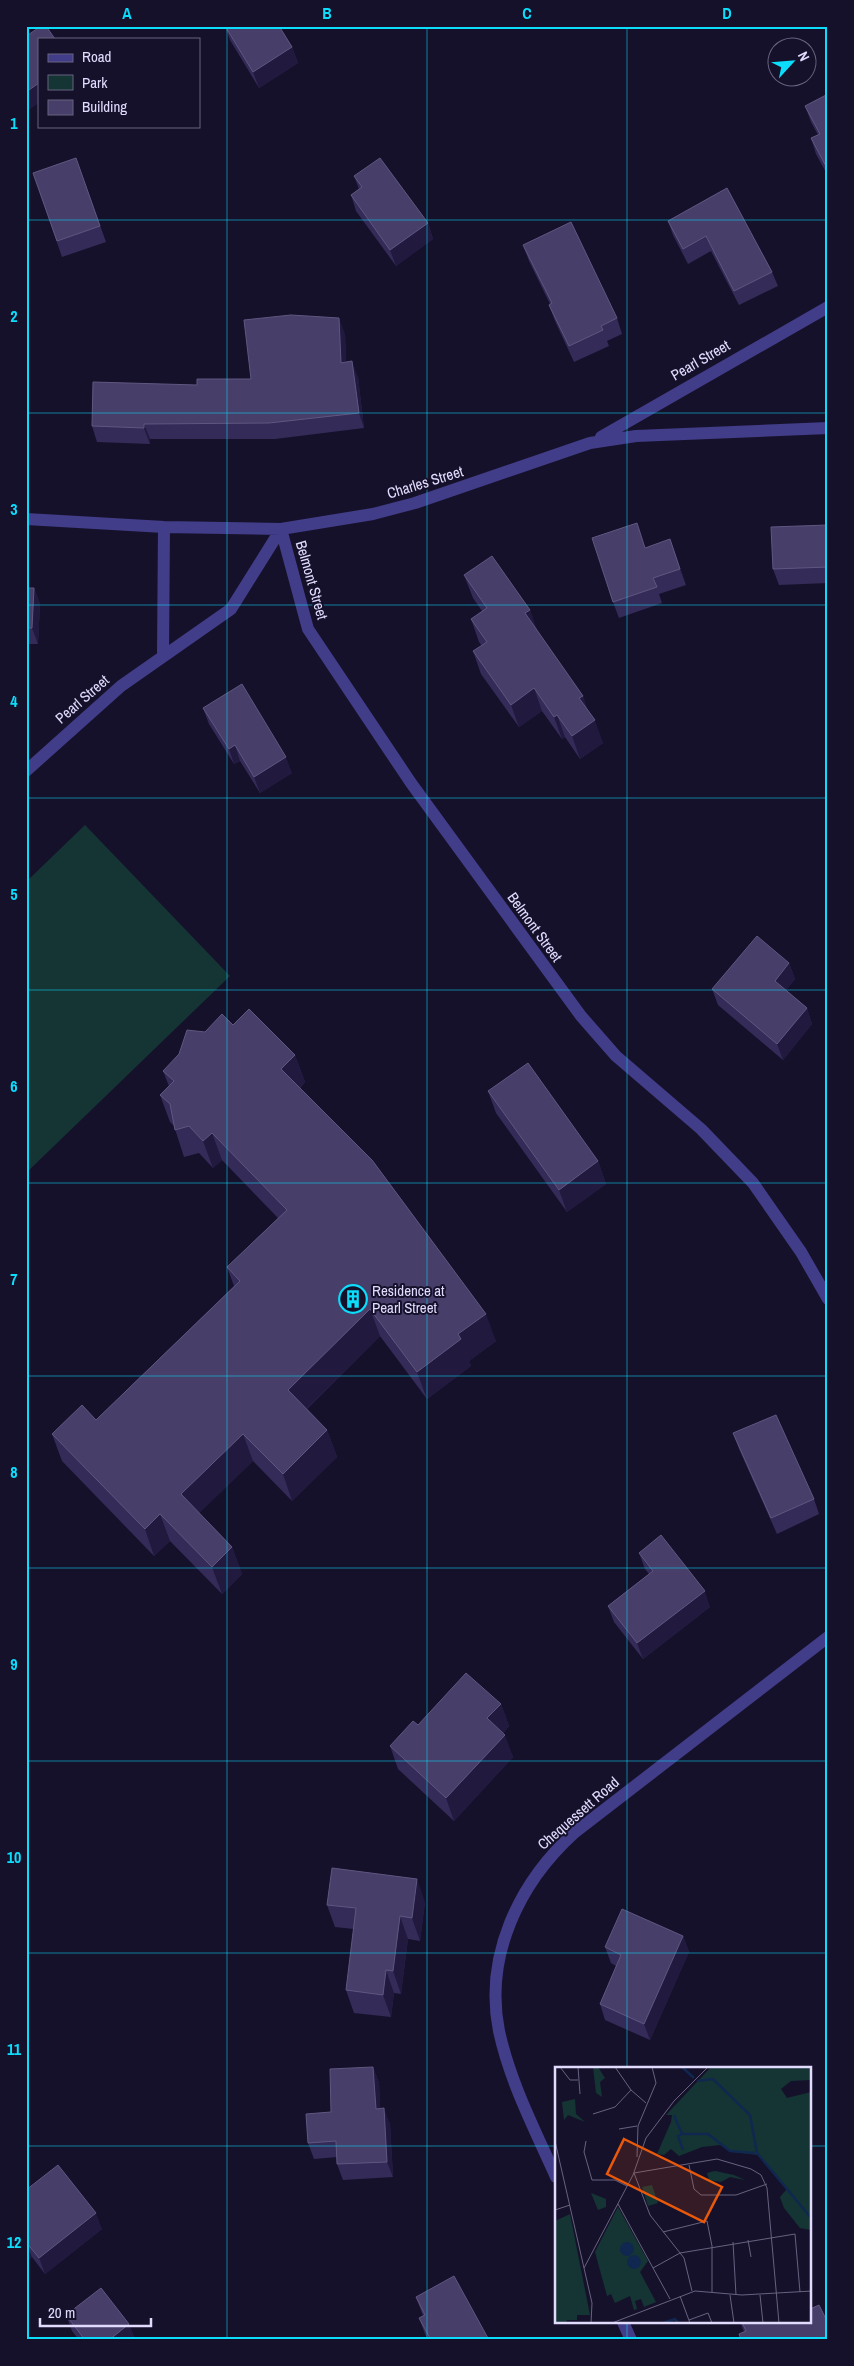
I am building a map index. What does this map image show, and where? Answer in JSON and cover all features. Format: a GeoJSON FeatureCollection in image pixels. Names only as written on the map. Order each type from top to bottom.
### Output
{"type":"FeatureCollection","features":[{"type":"Feature","properties":{"kind":"street","name":"Pearl Street"},"geometry":{"type":"LineString","coordinates":[[590,443],[828,306]]}},
{"type":"Feature","properties":{"kind":"street","name":"Charles Street"},"geometry":{"type":"LineString","coordinates":[[26,519],[164,527],[281,529],[373,514],[415,503],[590,443],[636,436],[828,428]]}},
{"type":"Feature","properties":{"kind":"street"},"geometry":{"type":"LineString","coordinates":[[163,656],[164,527]]}},
{"type":"Feature","properties":{"kind":"street","name":"Pearl Street"},"geometry":{"type":"LineString","coordinates":[[26,771],[105,699],[231,609],[281,529]]}},
{"type":"Feature","properties":{"kind":"street","name":"Belmont Street"},"geometry":{"type":"LineString","coordinates":[[281,529],[308,629],[411,783],[510,922],[592,1030],[627,1066],[717,1143],[753,1183],[788,1232],[828,1299]]}},
{"type":"Feature","properties":{"kind":"street","name":"Chequessett Road"},"geometry":{"type":"LineString","coordinates":[[555,2175],[513,2078],[499,2031],[497,2014],[499,1963],[507,1930],[521,1898],[550,1856],[574,1833],[828,1637]]}},
{"type":"Feature","properties":{"kind":"street"},"geometry":{"type":"LineString","coordinates":[[624,2324],[630,2340]]}},
{"type":"Feature","properties":{"kind":"green space"},"geometry":{"type":"Polygon","coordinates":[[[85,825],[230,976],[26,1173],[26,882],[85,825]]]}},
{"type":"Feature","properties":{"kind":"building"},"geometry":{"type":"Polygon","coordinates":[[[41,26],[46,26],[54,38],[38,38],[38,84],[26,92],[26,32],[28,35],[41,26]]]}},
{"type":"Feature","properties":{"kind":"building"},"geometry":{"type":"Polygon","coordinates":[[[225,26],[279,26],[292,47],[253,72],[225,26]]]}},
{"type":"Feature","properties":{"kind":"building"},"geometry":{"type":"Polygon","coordinates":[[[828,94],[828,170],[811,138],[820,134],[805,106],[828,94]]]}},
{"type":"Feature","properties":{"kind":"building"},"geometry":{"type":"Polygon","coordinates":[[[76,158],[100,226],[57,241],[33,173],[76,158]]]}},
{"type":"Feature","properties":{"kind":"building"},"geometry":{"type":"Polygon","coordinates":[[[380,158],[428,223],[390,250],[351,195],[362,187],[354,176],[380,158]]]}},
{"type":"Feature","properties":{"kind":"building"},"geometry":{"type":"Polygon","coordinates":[[[727,188],[772,272],[734,291],[706,236],[683,249],[668,221],[727,188]]]}},
{"type":"Feature","properties":{"kind":"building"},"geometry":{"type":"Polygon","coordinates":[[[571,222],[617,318],[601,326],[603,330],[569,346],[549,305],[552,303],[523,245],[571,222]]]}},
{"type":"Feature","properties":{"kind":"building"},"geometry":{"type":"Polygon","coordinates":[[[291,315],[339,318],[341,363],[352,361],[359,413],[269,423],[144,424],[144,428],[92,426],[93,382],[197,385],[197,379],[251,379],[244,320],[291,315]]]}},
{"type":"Feature","properties":{"kind":"building"},"geometry":{"type":"Polygon","coordinates":[[[637,523],[645,548],[670,539],[680,569],[653,578],[657,587],[613,602],[592,538],[637,523]]]}},
{"type":"Feature","properties":{"kind":"building"},"geometry":{"type":"Polygon","coordinates":[[[828,525],[828,567],[773,569],[771,527],[828,525]]]}},
{"type":"Feature","properties":{"kind":"building"},"geometry":{"type":"Polygon","coordinates":[[[492,556],[530,610],[525,613],[583,696],[579,698],[595,720],[572,736],[557,715],[554,717],[534,688],[511,705],[473,651],[487,642],[471,619],[487,608],[464,575],[492,556]]]}},
{"type":"Feature","properties":{"kind":"building"},"geometry":{"type":"Polygon","coordinates":[[[26,588],[34,588],[32,628],[26,628],[26,588]]]}},
{"type":"Feature","properties":{"kind":"building"},"geometry":{"type":"Polygon","coordinates":[[[242,684],[286,757],[254,777],[235,745],[229,749],[203,708],[242,684]]]}},
{"type":"Feature","properties":{"kind":"building"},"geometry":{"type":"Polygon","coordinates":[[[757,936],[789,963],[775,981],[807,1008],[777,1044],[712,989],[757,936]]]}},
{"type":"Feature","properties":{"kind":"building","name":"Residence at Pearl Street"},"geometry":{"type":"Polygon","coordinates":[[[249,1009],[295,1055],[281,1069],[372,1160],[486,1314],[458,1334],[461,1339],[417,1372],[370,1309],[288,1390],[327,1430],[283,1474],[243,1434],[181,1494],[232,1547],[212,1567],[160,1514],[145,1529],[52,1434],[82,1405],[96,1420],[240,1281],[227,1267],[287,1210],[212,1133],[203,1141],[189,1126],[175,1130],[170,1104],[160,1095],[174,1081],[163,1071],[179,1054],[187,1030],[205,1032],[222,1014],[233,1025],[249,1009]]]}},
{"type":"Feature","properties":{"kind":"building"},"geometry":{"type":"Polygon","coordinates":[[[528,1063],[598,1161],[559,1190],[488,1091],[528,1063]]]}},
{"type":"Feature","properties":{"kind":"building"},"geometry":{"type":"Polygon","coordinates":[[[776,1415],[814,1499],[771,1518],[733,1433],[776,1415]]]}},
{"type":"Feature","properties":{"kind":"building"},"geometry":{"type":"Polygon","coordinates":[[[661,1535],[705,1591],[637,1643],[608,1606],[653,1571],[639,1553],[661,1535]]]}},
{"type":"Feature","properties":{"kind":"building"},"geometry":{"type":"Polygon","coordinates":[[[466,1673],[501,1704],[487,1718],[505,1735],[446,1798],[390,1746],[413,1721],[418,1725],[466,1673]]]}},
{"type":"Feature","properties":{"kind":"building"},"geometry":{"type":"Polygon","coordinates":[[[332,1868],[417,1879],[412,1918],[400,1916],[393,1971],[386,1970],[383,1995],[346,1990],[356,1908],[327,1905],[332,1868]]]}},
{"type":"Feature","properties":{"kind":"building"},"geometry":{"type":"Polygon","coordinates":[[[622,1909],[683,1936],[644,2024],[600,2004],[621,1955],[605,1947],[622,1909]]]}},
{"type":"Feature","properties":{"kind":"building"},"geometry":{"type":"Polygon","coordinates":[[[373,2067],[376,2109],[384,2108],[387,2162],[337,2164],[336,2141],[308,2143],[306,2114],[331,2112],[330,2069],[373,2067]]]}},
{"type":"Feature","properties":{"kind":"building"},"geometry":{"type":"Polygon","coordinates":[[[58,2165],[96,2213],[39,2258],[26,2242],[26,2190],[58,2165]]]}},
{"type":"Feature","properties":{"kind":"building"},"geometry":{"type":"Polygon","coordinates":[[[454,2276],[489,2340],[431,2340],[419,2318],[425,2315],[416,2297],[454,2276]]]}},
{"type":"Feature","properties":{"kind":"building"},"geometry":{"type":"Polygon","coordinates":[[[101,2288],[129,2324],[109,2340],[85,2340],[66,2315],[101,2288]]]}},
{"type":"Feature","properties":{"kind":"building"},"geometry":{"type":"Polygon","coordinates":[[[819,2305],[828,2323],[828,2337],[822,2340],[741,2340],[739,2334],[746,2331],[743,2324],[812,2324],[812,2308],[819,2305]]]}},
{"type":"Feature","properties":{"kind":"place","name":"Residence at Pearl Street"},"geometry":{"type":"Point","coordinates":[353,1299]}}]}
